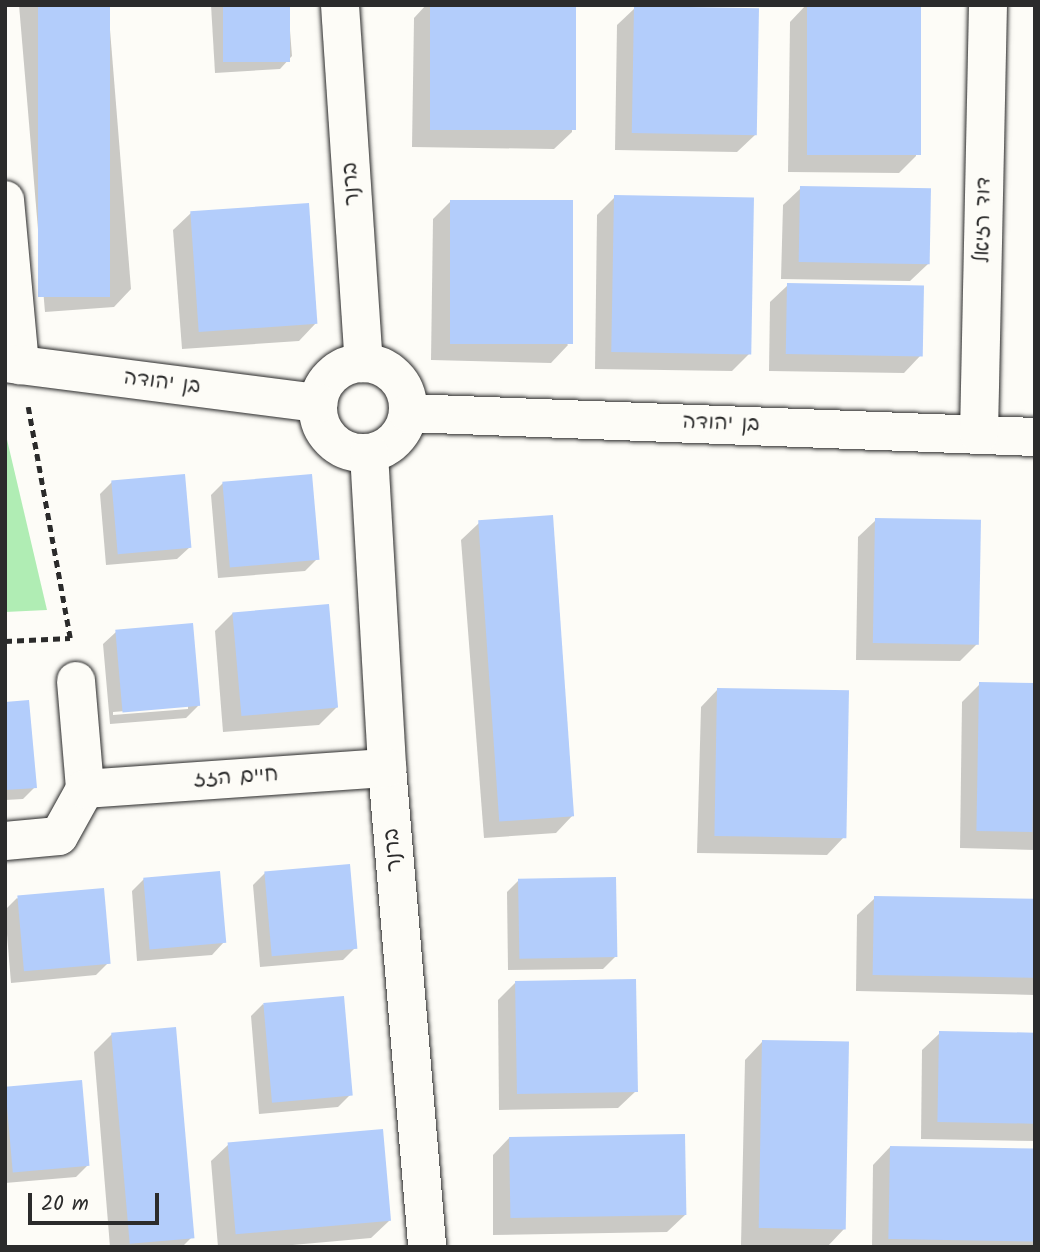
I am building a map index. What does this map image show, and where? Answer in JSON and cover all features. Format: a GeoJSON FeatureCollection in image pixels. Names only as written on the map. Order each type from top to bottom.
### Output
{"type":"FeatureCollection","features":[{"type":"Feature","properties":{"kind":"street","name":"ברנר"},"geometry":{"type":"LineString","coordinates":[[340,5],[364,363]]}},
{"type":"Feature","properties":{"kind":"street","name":"דוד רזיאל"},"geometry":{"type":"LineString","coordinates":[[979,434],[988,5]]}},
{"type":"Feature","properties":{"kind":"street"},"geometry":{"type":"LineString","coordinates":[[5,200],[12,364]]}},
{"type":"Feature","properties":{"kind":"street"},"geometry":{"type":"LineString","coordinates":[[364,363],[387,369],[398,379],[406,391],[408,412],[407,421],[396,440],[391,445],[369,453],[348,451],[335,444],[319,418],[318,403],[322,388],[331,376],[343,367],[364,363]]}},
{"type":"Feature","properties":{"kind":"street","name":"בן יהודה"},"geometry":{"type":"LineString","coordinates":[[12,364],[318,403]]}},
{"type":"Feature","properties":{"kind":"street","name":"בן יהודה"},"geometry":{"type":"LineString","coordinates":[[408,412],[1035,437]]}},
{"type":"Feature","properties":{"kind":"street","name":"ברנר"},"geometry":{"type":"LineString","coordinates":[[369,453],[387,768],[427,1247]]}},
{"type":"Feature","properties":{"kind":"street"},"geometry":{"type":"LineString","coordinates":[[5,841],[58,836],[85,789],[76,681]]}},
{"type":"Feature","properties":{"kind":"street","name":"חיים הזז"},"geometry":{"type":"LineString","coordinates":[[85,789],[387,768]]}},
{"type":"Feature","properties":{"kind":"path"},"geometry":{"type":"LineString","coordinates":[[5,641],[70,638],[12,364]]}},
{"type":"Feature","properties":{"kind":"green space"},"geometry":{"type":"Polygon","coordinates":[[[5,431],[47,610],[5,612],[5,431]]]}},
{"type":"Feature","properties":{"kind":"building"},"geometry":{"type":"Polygon","coordinates":[[[38,5],[110,5],[110,297],[38,297],[38,5]]]}},
{"type":"Feature","properties":{"kind":"building"},"geometry":{"type":"Polygon","coordinates":[[[223,5],[290,5],[290,62],[223,62],[223,5]]]}},
{"type":"Feature","properties":{"kind":"building"},"geometry":{"type":"Polygon","coordinates":[[[430,5],[576,5],[576,130],[430,130],[430,5]]]}},
{"type":"Feature","properties":{"kind":"building"},"geometry":{"type":"Polygon","coordinates":[[[807,5],[921,5],[921,155],[807,155],[807,5]]]}},
{"type":"Feature","properties":{"kind":"building"},"geometry":{"type":"Polygon","coordinates":[[[634,6],[759,8],[757,135],[632,133],[634,6]]]}},
{"type":"Feature","properties":{"kind":"building"},"geometry":{"type":"Polygon","coordinates":[[[800,186],[931,188],[930,264],[799,262],[800,186]]]}},
{"type":"Feature","properties":{"kind":"building"},"geometry":{"type":"Polygon","coordinates":[[[614,195],[754,197],[751,354],[611,352],[614,195]]]}},
{"type":"Feature","properties":{"kind":"building"},"geometry":{"type":"Polygon","coordinates":[[[450,200],[573,200],[573,344],[450,344],[450,200]]]}},
{"type":"Feature","properties":{"kind":"building"},"geometry":{"type":"Polygon","coordinates":[[[309,203],[317,324],[199,332],[190,211],[309,203]]]}},
{"type":"Feature","properties":{"kind":"building"},"geometry":{"type":"Polygon","coordinates":[[[787,283],[924,285],[923,356],[786,354],[787,283]]]}},
{"type":"Feature","properties":{"kind":"building"},"geometry":{"type":"Polygon","coordinates":[[[185,474],[191,548],[118,554],[111,480],[185,474]]]}},
{"type":"Feature","properties":{"kind":"building"},"geometry":{"type":"Polygon","coordinates":[[[312,474],[319,560],[230,568],[222,482],[312,474]]]}},
{"type":"Feature","properties":{"kind":"building"},"geometry":{"type":"Polygon","coordinates":[[[553,515],[574,816],[499,821],[478,520],[553,515]]]}},
{"type":"Feature","properties":{"kind":"building"},"geometry":{"type":"Polygon","coordinates":[[[875,518],[981,520],[979,645],[873,643],[875,518]]]}},
{"type":"Feature","properties":{"kind":"building"},"geometry":{"type":"Polygon","coordinates":[[[329,604],[338,708],[241,716],[232,612],[329,604]]]}},
{"type":"Feature","properties":{"kind":"building"},"geometry":{"type":"Polygon","coordinates":[[[193,623],[200,706],[123,712],[115,630],[193,623]]]}},
{"type":"Feature","properties":{"kind":"building"},"geometry":{"type":"Polygon","coordinates":[[[979,682],[1035,683],[1032,832],[976,831],[979,682]]]}},
{"type":"Feature","properties":{"kind":"building"},"geometry":{"type":"Polygon","coordinates":[[[717,688],[849,690],[846,838],[714,836],[717,688]]]}},
{"type":"Feature","properties":{"kind":"building"},"geometry":{"type":"Polygon","coordinates":[[[29,700],[37,788],[5,790],[5,702],[29,700]]]}},
{"type":"Feature","properties":{"kind":"building"},"geometry":{"type":"Polygon","coordinates":[[[350,864],[357,949],[272,956],[264,871],[350,864]]]}},
{"type":"Feature","properties":{"kind":"building"},"geometry":{"type":"Polygon","coordinates":[[[220,871],[226,943],[150,949],[143,878],[220,871]]]}},
{"type":"Feature","properties":{"kind":"building"},"geometry":{"type":"Polygon","coordinates":[[[616,877],[617,957],[519,959],[518,879],[616,877]]]}},
{"type":"Feature","properties":{"kind":"building"},"geometry":{"type":"Polygon","coordinates":[[[104,888],[111,964],[24,971],[17,896],[104,888]]]}},
{"type":"Feature","properties":{"kind":"building"},"geometry":{"type":"Polygon","coordinates":[[[874,896],[1035,899],[1034,978],[873,975],[874,896]]]}},
{"type":"Feature","properties":{"kind":"building"},"geometry":{"type":"Polygon","coordinates":[[[636,979],[638,1092],[517,1094],[515,981],[636,979]]]}},
{"type":"Feature","properties":{"kind":"building"},"geometry":{"type":"Polygon","coordinates":[[[344,996],[353,1096],[272,1103],[263,1003],[344,996]]]}},
{"type":"Feature","properties":{"kind":"building"},"geometry":{"type":"Polygon","coordinates":[[[176,1027],[194,1238],[130,1244],[111,1033],[176,1027]]]}},
{"type":"Feature","properties":{"kind":"building"},"geometry":{"type":"Polygon","coordinates":[[[939,1031],[1035,1033],[1033,1124],[937,1122],[939,1031]]]}},
{"type":"Feature","properties":{"kind":"building"},"geometry":{"type":"Polygon","coordinates":[[[762,1040],[849,1042],[846,1229],[759,1228],[762,1040]]]}},
{"type":"Feature","properties":{"kind":"building"},"geometry":{"type":"Polygon","coordinates":[[[82,1080],[89,1166],[13,1172],[5,1087],[82,1080]]]}},
{"type":"Feature","properties":{"kind":"building"},"geometry":{"type":"Polygon","coordinates":[[[383,1129],[391,1221],[236,1234],[228,1143],[383,1129]]]}},
{"type":"Feature","properties":{"kind":"building"},"geometry":{"type":"Polygon","coordinates":[[[685,1134],[686,1215],[510,1218],[509,1137],[685,1134]]]}},
{"type":"Feature","properties":{"kind":"building"},"geometry":{"type":"Polygon","coordinates":[[[890,1146],[1035,1149],[1033,1242],[888,1239],[890,1146]]]}}]}
